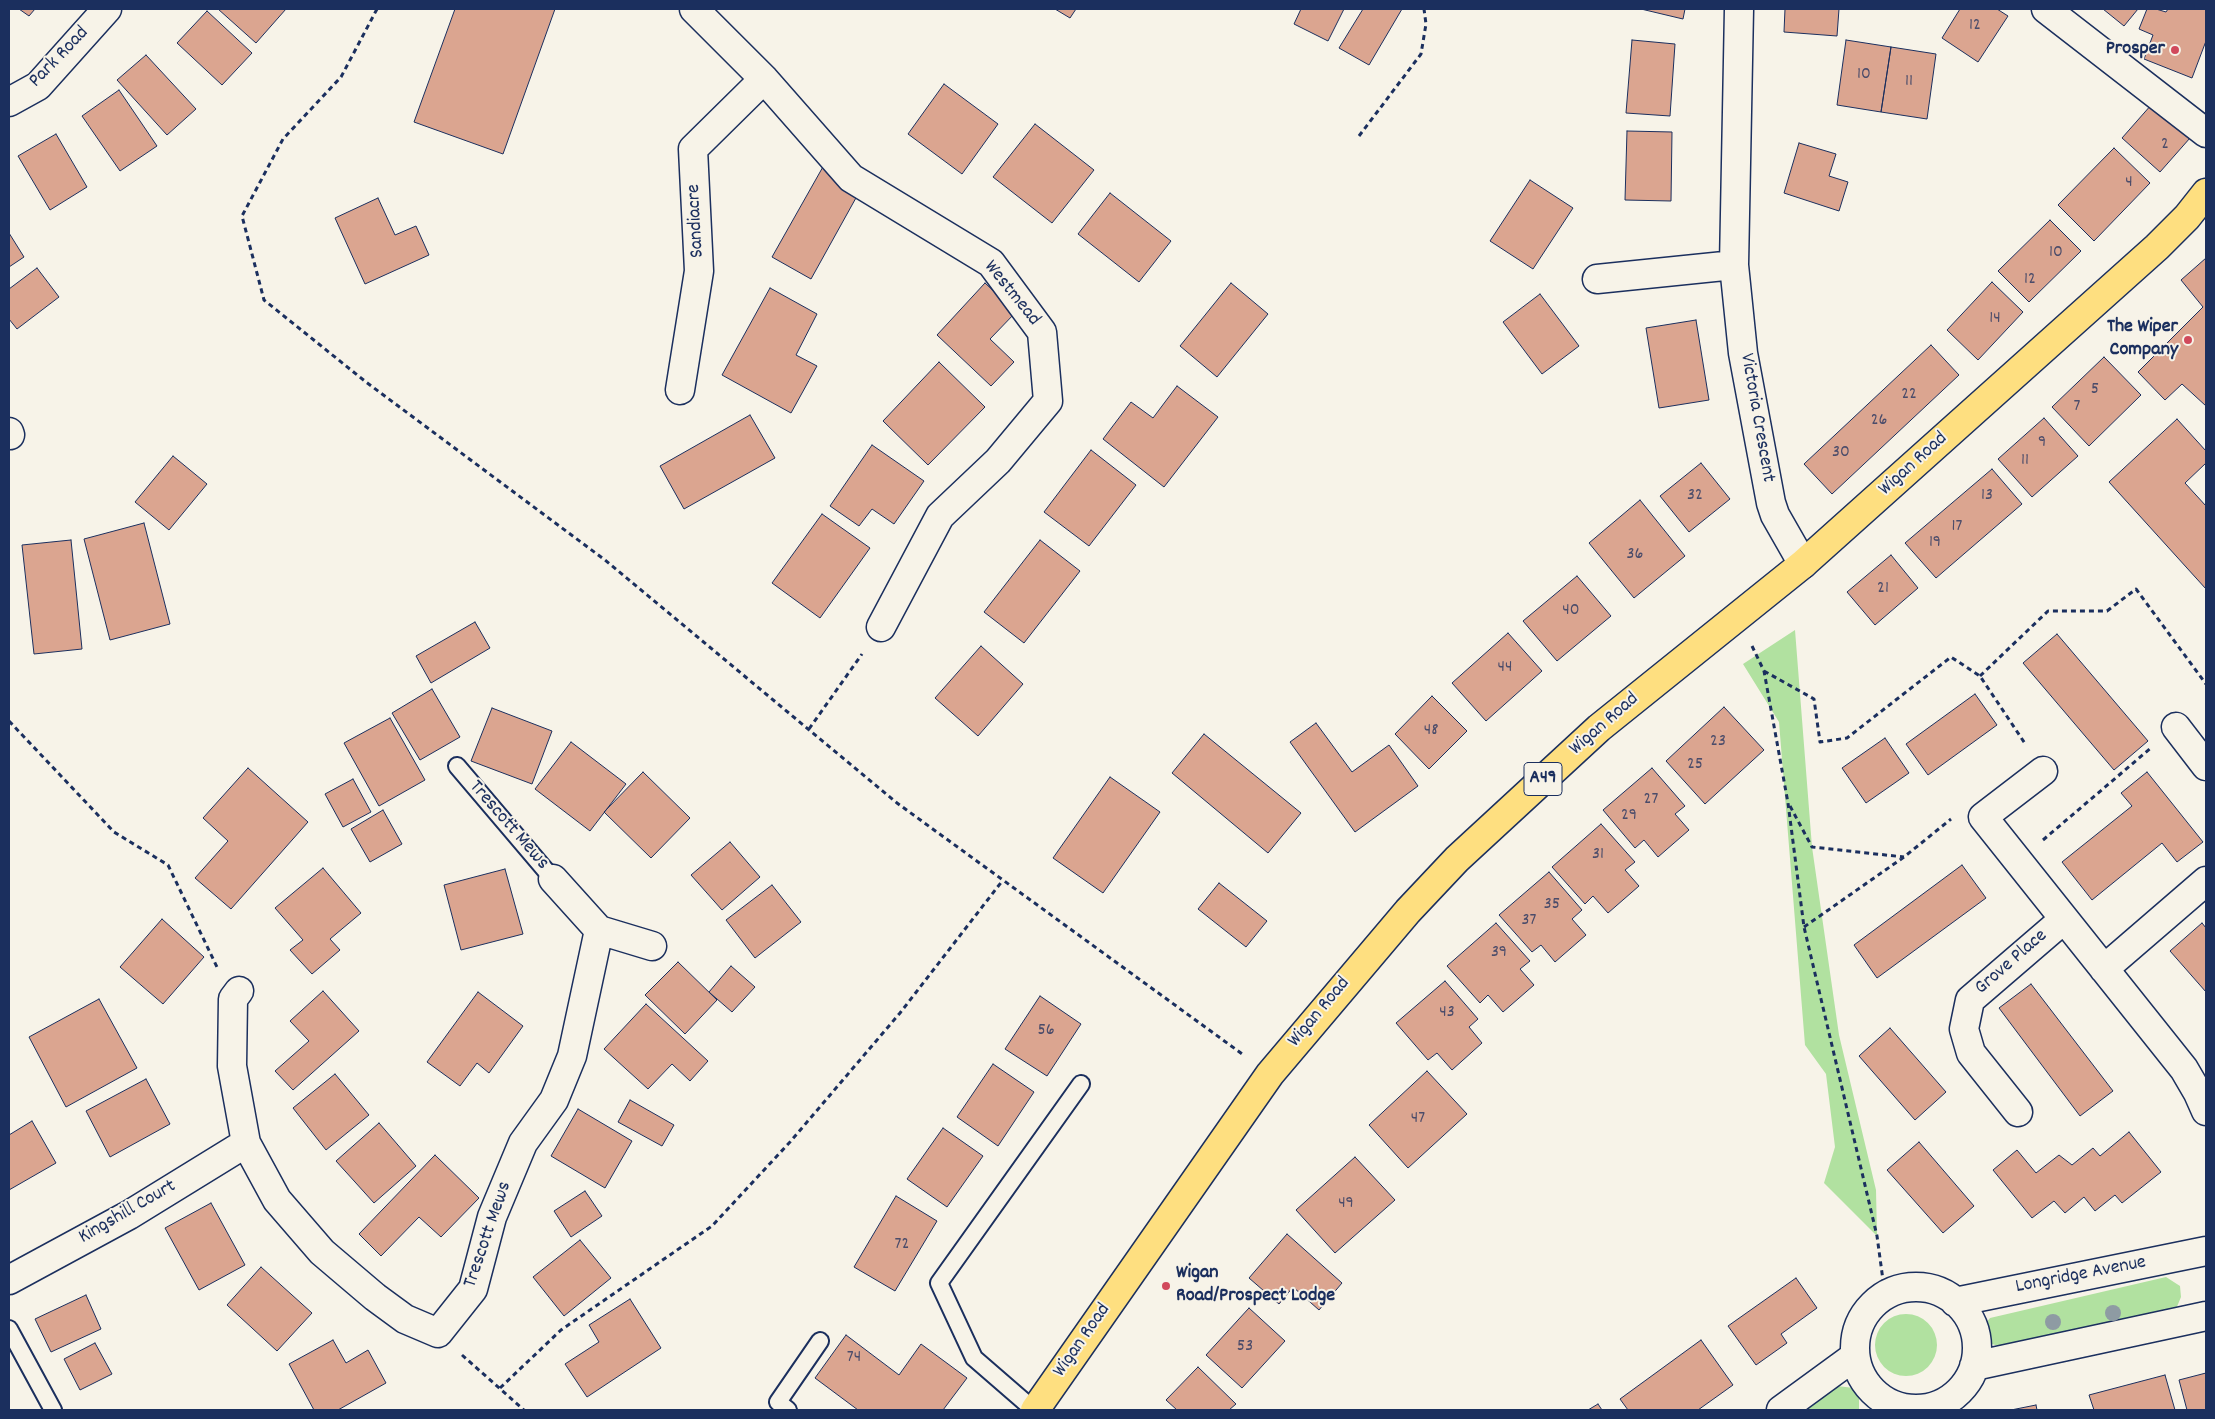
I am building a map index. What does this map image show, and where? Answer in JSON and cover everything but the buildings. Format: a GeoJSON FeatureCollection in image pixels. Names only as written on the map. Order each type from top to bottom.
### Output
{"type":"FeatureCollection","features":[{"type":"Feature","properties":{"kind":"highway","name":"Wigan Road"},"geometry":{"type":"LineString","coordinates":[[1034,1410],[1270,1074],[1366,958],[1457,859],[1600,728],[1803,564],[2157,246],[2187,217],[2206,193]]}},
{"type":"Feature","properties":{"kind":"street","name":"Park Road"},"geometry":{"type":"LineString","coordinates":[[9,102],[38,86],[107,9]]}},
{"type":"Feature","properties":{"kind":"street","name":"Westmead"},"geometry":{"type":"LineString","coordinates":[[694,9],[764,79],[851,178],[991,263],[1042,332],[1048,400],[998,461],[940,516],[881,627]]}},
{"type":"Feature","properties":{"kind":"street","name":"Victoria Crescent"},"geometry":{"type":"LineString","coordinates":[[1739,9],[1734,265],[1743,353],[1771,503],[1782,528],[1803,564]]}},
{"type":"Feature","properties":{"kind":"street"},"geometry":{"type":"LineString","coordinates":[[2046,9],[2206,133]]}},
{"type":"Feature","properties":{"kind":"street","name":"Sandiacre"},"geometry":{"type":"LineString","coordinates":[[680,390],[699,271],[693,149],[764,79]]}},
{"type":"Feature","properties":{"kind":"street"},"geometry":{"type":"LineString","coordinates":[[1597,279],[1734,265]]}},
{"type":"Feature","properties":{"kind":"street"},"geometry":{"type":"LineString","coordinates":[[2176,727],[2206,766]]}},
{"type":"Feature","properties":{"kind":"street"},"geometry":{"type":"LineString","coordinates":[[1983,817],[2043,771]]}},
{"type":"Feature","properties":{"kind":"street","name":"Grove Place"},"geometry":{"type":"LineString","coordinates":[[1983,817],[2184,1070],[2206,1111]]}},
{"type":"Feature","properties":{"kind":"street","name":"Trescott Mews"},"geometry":{"type":"LineString","coordinates":[[438,1333],[473,1289],[492,1217],[523,1143],[554,1100],[572,1056],[599,930],[553,879]]}},
{"type":"Feature","properties":{"kind":"street"},"geometry":{"type":"LineString","coordinates":[[2104,969],[2206,881]]}},
{"type":"Feature","properties":{"kind":"street","name":"Grove Place"},"geometry":{"type":"LineString","coordinates":[[2018,1112],[1972,1053],[1964,1029],[1970,1000],[2063,920]]}},
{"type":"Feature","properties":{"kind":"street"},"geometry":{"type":"LineString","coordinates":[[599,930],[652,946]]}},
{"type":"Feature","properties":{"kind":"street"},"geometry":{"type":"LineString","coordinates":[[236,995],[232,1066],[246,1143],[277,1200],[322,1252],[374,1296],[405,1319],[438,1333]]}},
{"type":"Feature","properties":{"kind":"street","name":"Kingshill Court"},"geometry":{"type":"LineString","coordinates":[[9,1280],[129,1214],[246,1143]]}},
{"type":"Feature","properties":{"kind":"street","name":"Longridge Avenue"},"geometry":{"type":"LineString","coordinates":[[1955,1302],[2206,1251]]}},
{"type":"Feature","properties":{"kind":"street"},"geometry":{"type":"LineString","coordinates":[[1921,1288],[1940,1292],[1955,1302],[1967,1315],[1974,1331],[1977,1348],[1974,1366],[1967,1381],[1956,1394],[1927,1410],[1881,1406],[1861,1375],[1855,1356],[1855,1338],[1860,1322],[1871,1307],[1885,1295],[1902,1289],[1921,1288]]}},
{"type":"Feature","properties":{"kind":"street"},"geometry":{"type":"LineString","coordinates":[[1974,1366],[2206,1316]]}},
{"type":"Feature","properties":{"kind":"street"},"geometry":{"type":"LineString","coordinates":[[1781,1410],[1855,1356]]}},
{"type":"Feature","properties":{"kind":"lane","name":"Trescott Mews"},"geometry":{"type":"LineString","coordinates":[[456,766],[553,879]]}},
{"type":"Feature","properties":{"kind":"lane"},"geometry":{"type":"LineString","coordinates":[[1034,1410],[974,1358],[939,1284],[1081,1084]]}},
{"type":"Feature","properties":{"kind":"lane"},"geometry":{"type":"LineString","coordinates":[[9,1329],[52,1410]]}},
{"type":"Feature","properties":{"kind":"lane"},"geometry":{"type":"LineString","coordinates":[[788,1410],[778,1402],[820,1340]]}},
{"type":"Feature","properties":{"kind":"path"},"geometry":{"type":"LineString","coordinates":[[377,9],[341,77],[283,139],[242,216],[264,300],[366,382],[605,560],[897,803],[1270,1074]]}},
{"type":"Feature","properties":{"kind":"path"},"geometry":{"type":"LineString","coordinates":[[1359,136],[1421,54],[1426,24],[1424,9]]}},
{"type":"Feature","properties":{"kind":"path"},"geometry":{"type":"LineString","coordinates":[[1980,676],[2048,611],[2107,611],[2136,589],[2206,684]]}},
{"type":"Feature","properties":{"kind":"path"},"geometry":{"type":"LineString","coordinates":[[1738,616],[1764,671],[1788,803],[1804,928],[1877,1236],[1885,1295]]}},
{"type":"Feature","properties":{"kind":"path"},"geometry":{"type":"LineString","coordinates":[[809,729],[881,627]]}},
{"type":"Feature","properties":{"kind":"path"},"geometry":{"type":"LineString","coordinates":[[1764,671],[1814,699],[1820,742],[1847,738],[1951,657],[1980,676],[2043,771]]}},
{"type":"Feature","properties":{"kind":"path"},"geometry":{"type":"LineString","coordinates":[[9,721],[114,832],[168,865],[236,995]]}},
{"type":"Feature","properties":{"kind":"path"},"geometry":{"type":"LineString","coordinates":[[2018,862],[2176,727]]}},
{"type":"Feature","properties":{"kind":"path"},"geometry":{"type":"LineString","coordinates":[[1788,803],[1812,847],[1904,857]]}},
{"type":"Feature","properties":{"kind":"path"},"geometry":{"type":"LineString","coordinates":[[1804,928],[1904,857],[1953,818],[1983,817]]}},
{"type":"Feature","properties":{"kind":"path"},"geometry":{"type":"LineString","coordinates":[[500,1388],[561,1330],[712,1226],[790,1142],[900,1013],[1003,880]]}},
{"type":"Feature","properties":{"kind":"path"},"geometry":{"type":"LineString","coordinates":[[438,1333],[524,1410]]}},
{"type":"Feature","properties":{"kind":"green space"},"geometry":{"type":"Polygon","coordinates":[[[1795,630],[1812,847],[1839,1035],[1876,1190],[1877,1236],[1824,1183],[1835,1147],[1826,1074],[1805,1045],[1779,722],[1743,664],[1795,630]]]}},
{"type":"Feature","properties":{"kind":"green space"},"geometry":{"type":"Polygon","coordinates":[[[2166,1277],[2180,1286],[2181,1297],[2176,1309],[1999,1346],[1988,1343],[1982,1328],[1990,1318],[2166,1277]]]}},
{"type":"Feature","properties":{"kind":"green space"},"geometry":{"type":"Polygon","coordinates":[[[1906,1314],[1918,1317],[1928,1323],[1934,1333],[1937,1345],[1934,1357],[1928,1367],[1918,1373],[1906,1376],[1894,1373],[1884,1367],[1878,1357],[1875,1345],[1878,1333],[1884,1323],[1894,1317],[1906,1314]]]}},
{"type":"Feature","properties":{"kind":"green space"},"geometry":{"type":"Polygon","coordinates":[[[1837,1386],[1854,1388],[1859,1398],[1859,1410],[1805,1410],[1837,1386]]]}},
{"type":"Feature","properties":{"kind":"place","name":"Prosper"},"geometry":{"type":"Point","coordinates":[2175,50]}},
{"type":"Feature","properties":{"kind":"place","name":"The Wiper Company"},"geometry":{"type":"Point","coordinates":[2188,340]}},
{"type":"Feature","properties":{"kind":"place","name":"Wigan Road/Prospect Lodge"},"geometry":{"type":"Point","coordinates":[1166,1286]}}]}
